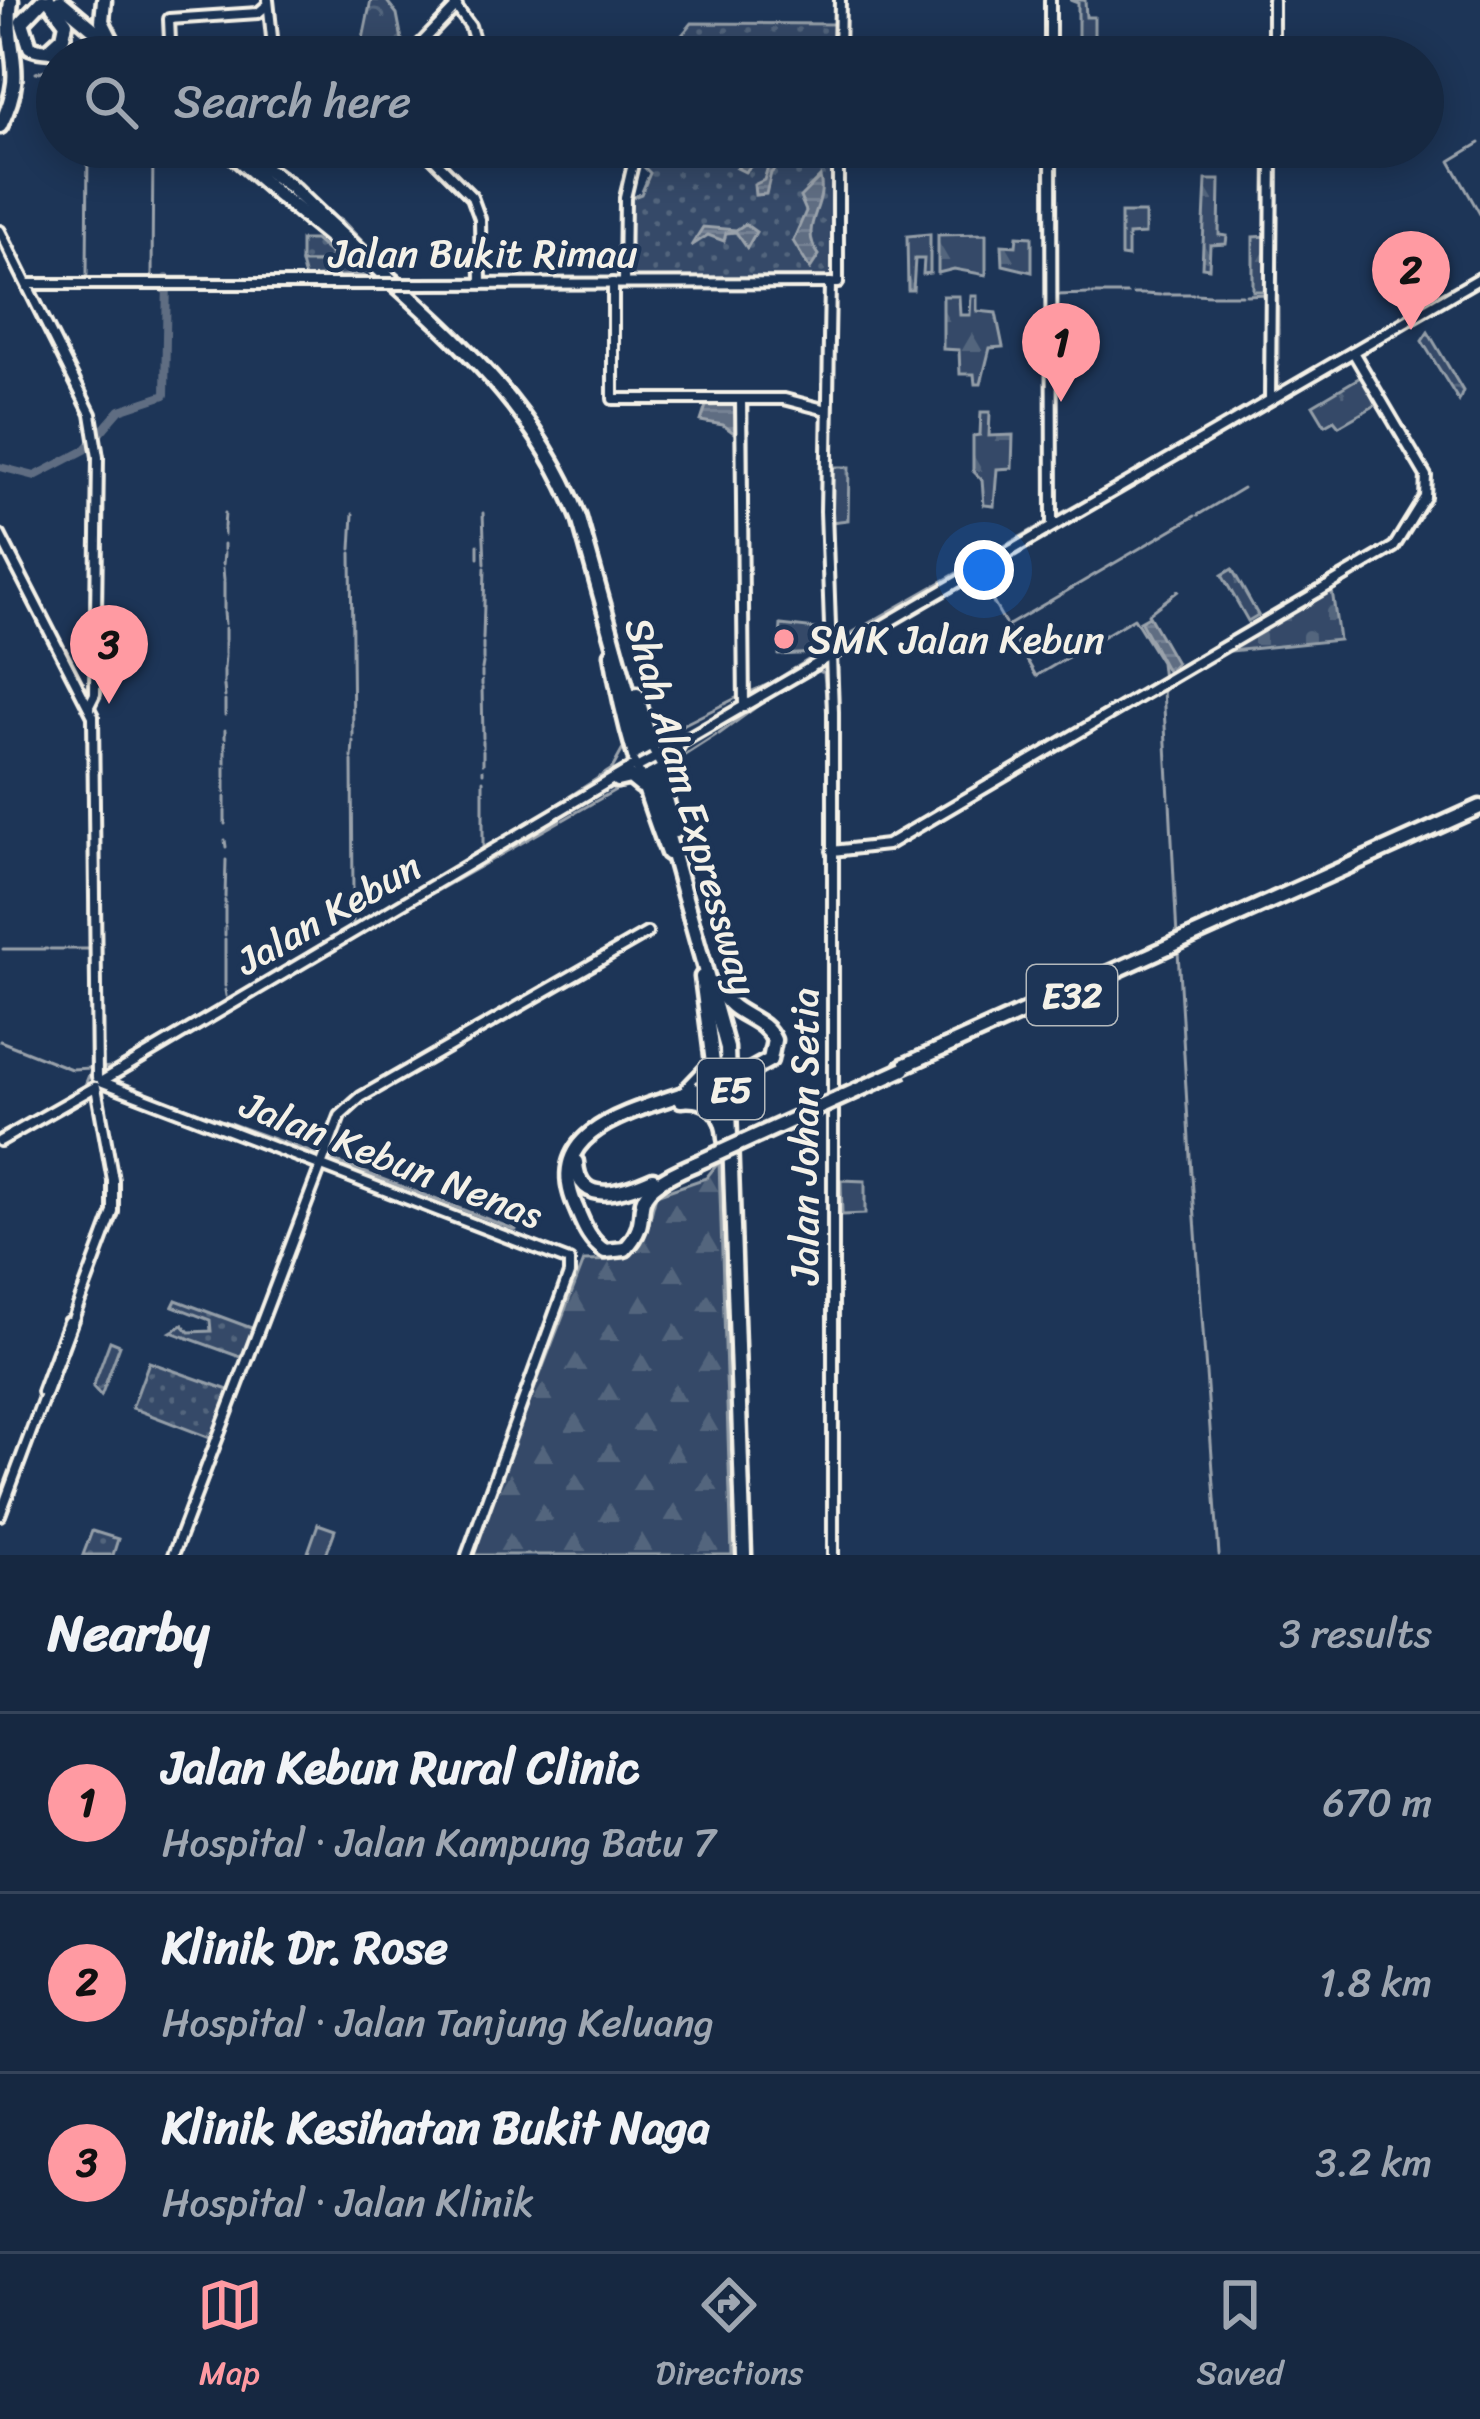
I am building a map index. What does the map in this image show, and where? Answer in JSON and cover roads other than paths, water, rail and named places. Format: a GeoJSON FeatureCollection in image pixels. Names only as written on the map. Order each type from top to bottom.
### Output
{"type":"FeatureCollection","features":[{"type":"Feature","properties":{"kind":"highway"},"geometry":{"type":"LineString","coordinates":[[0,128],[17,76],[9,31],[11,0]]}},
{"type":"Feature","properties":{"kind":"highway"},"geometry":{"type":"LineString","coordinates":[[104,0],[104,27],[110,36]]}},
{"type":"Feature","properties":{"kind":"highway"},"geometry":{"type":"LineString","coordinates":[[36,49],[24,40],[22,22],[45,2],[93,36]]}},
{"type":"Feature","properties":{"kind":"highway"},"geometry":{"type":"LineString","coordinates":[[0,128],[24,71],[36,63]]}},
{"type":"Feature","properties":{"kind":"highway","name":"Shah Alam Expressway"},"geometry":{"type":"LineString","coordinates":[[253,168],[287,193]]}},
{"type":"Feature","properties":{"kind":"highway","name":"Shah Alam Expressway"},"geometry":{"type":"LineString","coordinates":[[259,168],[474,356],[523,411],[566,486],[727,1048],[741,1555]]}},
{"type":"Feature","properties":{"kind":"highway"},"geometry":{"type":"LineString","coordinates":[[612,636],[651,734],[686,892],[722,997],[740,1016],[766,1026],[774,1038],[772,1057],[742,1073]]}},
{"type":"Feature","properties":{"kind":"highway"},"geometry":{"type":"LineString","coordinates":[[612,636],[641,788],[676,877]]}},
{"type":"Feature","properties":{"kind":"highway","name":"Shah Alam Expressway"},"geometry":{"type":"LineString","coordinates":[[612,636],[724,1068],[741,1555]]}},
{"type":"Feature","properties":{"kind":"highway"},"geometry":{"type":"LineString","coordinates":[[651,734],[661,745],[678,743]]}},
{"type":"Feature","properties":{"kind":"highway"},"geometry":{"type":"LineString","coordinates":[[656,759],[663,759],[678,743]]}},
{"type":"Feature","properties":{"kind":"highway"},"geometry":{"type":"LineString","coordinates":[[618,778],[636,763]]}},
{"type":"Feature","properties":{"kind":"highway"},"geometry":{"type":"LineString","coordinates":[[618,778],[630,777],[641,788]]}},
{"type":"Feature","properties":{"kind":"highway","name":"E32"},"geometry":{"type":"LineString","coordinates":[[663,1103],[608,1120],[584,1139],[569,1170],[574,1203],[585,1228],[602,1249],[626,1249],[635,1234],[640,1200],[655,1180],[1480,809]]}},
{"type":"Feature","properties":{"kind":"highway"},"geometry":{"type":"LineString","coordinates":[[663,1103],[699,1083],[713,1063],[690,926]]}},
{"type":"Feature","properties":{"kind":"highway"},"geometry":{"type":"LineString","coordinates":[[575,1157],[591,1135],[663,1103],[697,1090],[742,1073],[762,1063],[770,1052],[770,1036],[760,1026],[743,1026],[732,1041],[733,1161]]}},
{"type":"Feature","properties":{"kind":"highway"},"geometry":{"type":"LineString","coordinates":[[663,1103],[700,1100],[722,1118],[731,1230]]}},
{"type":"Feature","properties":{"kind":"highway","name":"E32"},"geometry":{"type":"LineString","coordinates":[[591,1135],[577,1160],[584,1186],[605,1194],[696,1162]]}},
{"type":"Feature","properties":{"kind":"street"},"geometry":{"type":"LineString","coordinates":[[839,36],[840,0]]}},
{"type":"Feature","properties":{"kind":"street"},"geometry":{"type":"LineString","coordinates":[[1050,0],[1051,36]]}},
{"type":"Feature","properties":{"kind":"street"},"geometry":{"type":"LineString","coordinates":[[1273,0],[1273,36]]}},
{"type":"Feature","properties":{"kind":"street"},"geometry":{"type":"LineString","coordinates":[[170,36],[169,19],[258,13],[266,2]]}},
{"type":"Feature","properties":{"kind":"street"},"geometry":{"type":"LineString","coordinates":[[266,2],[268,36]]}},
{"type":"Feature","properties":{"kind":"street"},"geometry":{"type":"LineString","coordinates":[[266,2],[269,36]]}},
{"type":"Feature","properties":{"kind":"street"},"geometry":{"type":"LineString","coordinates":[[427,36],[453,7],[466,36]]}},
{"type":"Feature","properties":{"kind":"street"},"geometry":{"type":"LineString","coordinates":[[223,14],[260,15],[265,21]]}},
{"type":"Feature","properties":{"kind":"street"},"geometry":{"type":"LineString","coordinates":[[444,168],[472,197],[480,219],[481,282]]}},
{"type":"Feature","properties":{"kind":"street"},"geometry":{"type":"LineString","coordinates":[[633,168],[625,198],[618,283],[614,399],[741,399],[797,402],[825,410]]}},
{"type":"Feature","properties":{"kind":"street"},"geometry":{"type":"LineString","coordinates":[[825,410],[836,168]]}},
{"type":"Feature","properties":{"kind":"street"},"geometry":{"type":"LineString","coordinates":[[1052,168],[1052,526]]}},
{"type":"Feature","properties":{"kind":"street"},"geometry":{"type":"LineString","coordinates":[[1270,400],[1272,168]]}},
{"type":"Feature","properties":{"kind":"street"},"geometry":{"type":"LineString","coordinates":[[0,231],[91,413],[102,512],[95,694],[90,708]]}},
{"type":"Feature","properties":{"kind":"street"},"geometry":{"type":"LineString","coordinates":[[132,282],[148,273],[164,282]]}},
{"type":"Feature","properties":{"kind":"street"},"geometry":{"type":"LineString","coordinates":[[678,743],[1480,278]]}},
{"type":"Feature","properties":{"kind":"street","name":"Jalan Bukit Rimau"},"geometry":{"type":"LineString","coordinates":[[29,281],[828,284]]}},
{"type":"Feature","properties":{"kind":"street"},"geometry":{"type":"LineString","coordinates":[[826,654],[828,339]]}},
{"type":"Feature","properties":{"kind":"street"},"geometry":{"type":"LineString","coordinates":[[834,851],[887,845],[1394,547],[1425,497],[1426,476],[1353,353]]}},
{"type":"Feature","properties":{"kind":"street"},"geometry":{"type":"LineString","coordinates":[[741,399],[742,702]]}},
{"type":"Feature","properties":{"kind":"street"},"geometry":{"type":"LineString","coordinates":[[0,535],[90,708],[101,1111],[113,1212],[0,1511]]}},
{"type":"Feature","properties":{"kind":"street"},"geometry":{"type":"LineString","coordinates":[[742,702],[917,603]]}},
{"type":"Feature","properties":{"kind":"street","name":"Jalan Johan Setia"},"geometry":{"type":"LineString","coordinates":[[826,654],[832,716]]}},
{"type":"Feature","properties":{"kind":"street","name":"Jalan Johan Setia"},"geometry":{"type":"LineString","coordinates":[[826,654],[834,851],[833,1555]]}},
{"type":"Feature","properties":{"kind":"street"},"geometry":{"type":"LineString","coordinates":[[636,763],[656,759]]}},
{"type":"Feature","properties":{"kind":"street","name":"Jalan Kebun"},"geometry":{"type":"LineString","coordinates":[[0,1141],[618,778]]}},
{"type":"Feature","properties":{"kind":"street"},"geometry":{"type":"LineString","coordinates":[[172,1555],[321,1160],[349,1105],[646,933]]}},
{"type":"Feature","properties":{"kind":"street","name":"Jalan Kebun Nenas"},"geometry":{"type":"LineString","coordinates":[[102,1079],[566,1257],[570,1264],[467,1555]]}},
{"type":"Feature","properties":{"kind":"waterway"},"geometry":{"type":"LineString","coordinates":[[73,0],[97,21]]}},
{"type":"Feature","properties":{"kind":"waterway"},"geometry":{"type":"LineString","coordinates":[[1277,0],[1277,30]]}},
{"type":"Feature","properties":{"kind":"waterway"},"geometry":{"type":"LineString","coordinates":[[1480,143],[1450,161],[1480,214]]}},
{"type":"Feature","properties":{"kind":"waterway"},"geometry":{"type":"LineString","coordinates":[[87,275],[88,168]]}},
{"type":"Feature","properties":{"kind":"waterway"},"geometry":{"type":"LineString","coordinates":[[153,168],[152,277],[298,278]]}},
{"type":"Feature","properties":{"kind":"waterway"},"geometry":{"type":"LineString","coordinates":[[1276,258],[1277,168]]}},
{"type":"Feature","properties":{"kind":"waterway"},"geometry":{"type":"LineString","coordinates":[[340,218],[397,278]]}},
{"type":"Feature","properties":{"kind":"waterway"},"geometry":{"type":"LineString","coordinates":[[1276,261],[1277,326]]}},
{"type":"Feature","properties":{"kind":"waterway"},"geometry":{"type":"LineString","coordinates":[[301,278],[361,275],[372,280]]}},
{"type":"Feature","properties":{"kind":"waterway"},"geometry":{"type":"LineString","coordinates":[[0,467],[35,476],[85,450],[120,410],[165,395],[167,278]]}},
{"type":"Feature","properties":{"kind":"waterway"},"geometry":{"type":"LineString","coordinates":[[108,289],[149,288]]}},
{"type":"Feature","properties":{"kind":"waterway"},"geometry":{"type":"LineString","coordinates":[[155,288],[168,294]]}},
{"type":"Feature","properties":{"kind":"waterway"},"geometry":{"type":"LineString","coordinates":[[1056,295],[1090,294]]}},
{"type":"Feature","properties":{"kind":"waterway"},"geometry":{"type":"LineString","coordinates":[[1093,294],[1127,294]]}},
{"type":"Feature","properties":{"kind":"waterway"},"geometry":{"type":"LineString","coordinates":[[1133,294],[1142,294]]}},
{"type":"Feature","properties":{"kind":"waterway"},"geometry":{"type":"LineString","coordinates":[[1144,294],[1160,295]]}},
{"type":"Feature","properties":{"kind":"waterway"},"geometry":{"type":"LineString","coordinates":[[1163,294],[1193,294]]}},
{"type":"Feature","properties":{"kind":"waterway"},"geometry":{"type":"LineString","coordinates":[[1196,294],[1210,295]]}},
{"type":"Feature","properties":{"kind":"waterway"},"geometry":{"type":"LineString","coordinates":[[1246,295],[1268,294]]}},
{"type":"Feature","properties":{"kind":"waterway"},"geometry":{"type":"LineString","coordinates":[[1212,295],[1242,295]]}},
{"type":"Feature","properties":{"kind":"waterway"},"geometry":{"type":"LineString","coordinates":[[1369,338],[1392,325]]}},
{"type":"Feature","properties":{"kind":"waterway"},"geometry":{"type":"LineString","coordinates":[[1277,329],[1277,393]]}},
{"type":"Feature","properties":{"kind":"waterway"},"geometry":{"type":"LineString","coordinates":[[616,388],[620,394],[699,395]]}},
{"type":"Feature","properties":{"kind":"waterway"},"geometry":{"type":"LineString","coordinates":[[748,404],[748,423]]}},
{"type":"Feature","properties":{"kind":"waterway"},"geometry":{"type":"LineString","coordinates":[[1056,516],[1215,428]]}},
{"type":"Feature","properties":{"kind":"waterway"},"geometry":{"type":"LineString","coordinates":[[748,430],[748,488]]}},
{"type":"Feature","properties":{"kind":"waterway"},"geometry":{"type":"LineString","coordinates":[[1198,515],[1243,488]]}},
{"type":"Feature","properties":{"kind":"waterway"},"geometry":{"type":"LineString","coordinates":[[748,494],[748,668]]}},
{"type":"Feature","properties":{"kind":"waterway"},"geometry":{"type":"LineString","coordinates":[[1397,549],[1428,500]]}},
{"type":"Feature","properties":{"kind":"waterway"},"geometry":{"type":"LineString","coordinates":[[224,527],[225,513]]}},
{"type":"Feature","properties":{"kind":"waterway"},"geometry":{"type":"LineString","coordinates":[[483,513],[485,564]]}},
{"type":"Feature","properties":{"kind":"waterway"},"geometry":{"type":"LineString","coordinates":[[351,549],[353,514]]}},
{"type":"Feature","properties":{"kind":"waterway"},"geometry":{"type":"LineString","coordinates":[[1163,680],[1161,662],[1134,618],[1036,676],[1007,626],[1195,516]]}},
{"type":"Feature","properties":{"kind":"waterway"},"geometry":{"type":"LineString","coordinates":[[834,643],[1048,521]]}},
{"type":"Feature","properties":{"kind":"waterway"},"geometry":{"type":"LineString","coordinates":[[224,529],[224,535]]}},
{"type":"Feature","properties":{"kind":"waterway"},"geometry":{"type":"LineString","coordinates":[[224,544],[224,550]]}},
{"type":"Feature","properties":{"kind":"waterway"},"geometry":{"type":"LineString","coordinates":[[478,545],[478,558]]}},
{"type":"Feature","properties":{"kind":"waterway"},"geometry":{"type":"LineString","coordinates":[[223,564],[224,553]]}},
{"type":"Feature","properties":{"kind":"waterway"},"geometry":{"type":"LineString","coordinates":[[351,553],[353,737]]}},
{"type":"Feature","properties":{"kind":"waterway"},"geometry":{"type":"LineString","coordinates":[[223,568],[224,580]]}},
{"type":"Feature","properties":{"kind":"waterway"},"geometry":{"type":"LineString","coordinates":[[483,639],[485,568]]}},
{"type":"Feature","properties":{"kind":"waterway"},"geometry":{"type":"LineString","coordinates":[[977,574],[1005,623]]}},
{"type":"Feature","properties":{"kind":"waterway"},"geometry":{"type":"LineString","coordinates":[[1296,609],[1347,579]]}},
{"type":"Feature","properties":{"kind":"waterway"},"geometry":{"type":"LineString","coordinates":[[224,582],[224,610]]}},
{"type":"Feature","properties":{"kind":"waterway"},"geometry":{"type":"LineString","coordinates":[[1148,614],[1178,591]]}},
{"type":"Feature","properties":{"kind":"waterway"},"geometry":{"type":"LineString","coordinates":[[1189,672],[1293,611]]}},
{"type":"Feature","properties":{"kind":"waterway"},"geometry":{"type":"LineString","coordinates":[[224,612],[225,624]]}},
{"type":"Feature","properties":{"kind":"waterway"},"geometry":{"type":"LineString","coordinates":[[225,628],[225,640]]}},
{"type":"Feature","properties":{"kind":"waterway"},"geometry":{"type":"LineString","coordinates":[[225,642],[225,654]]}},
{"type":"Feature","properties":{"kind":"waterway"},"geometry":{"type":"LineString","coordinates":[[483,643],[483,650]]}},
{"type":"Feature","properties":{"kind":"waterway"},"geometry":{"type":"LineString","coordinates":[[771,683],[821,652]]}},
{"type":"Feature","properties":{"kind":"waterway"},"geometry":{"type":"LineString","coordinates":[[483,653],[483,660]]}},
{"type":"Feature","properties":{"kind":"waterway"},"geometry":{"type":"LineString","coordinates":[[224,669],[225,656]]}},
{"type":"Feature","properties":{"kind":"waterway"},"geometry":{"type":"LineString","coordinates":[[482,669],[483,663]]}},
{"type":"Feature","properties":{"kind":"waterway"},"geometry":{"type":"LineString","coordinates":[[816,670],[824,673],[828,725]]}},
{"type":"Feature","properties":{"kind":"waterway"},"geometry":{"type":"LineString","coordinates":[[224,671],[224,683]]}},
{"type":"Feature","properties":{"kind":"waterway"},"geometry":{"type":"LineString","coordinates":[[482,672],[482,677]]}},
{"type":"Feature","properties":{"kind":"waterway"},"geometry":{"type":"LineString","coordinates":[[801,679],[805,676]]}},
{"type":"Feature","properties":{"kind":"waterway"},"geometry":{"type":"LineString","coordinates":[[794,683],[798,681]]}},
{"type":"Feature","properties":{"kind":"waterway"},"geometry":{"type":"LineString","coordinates":[[748,693],[769,684]]}},
{"type":"Feature","properties":{"kind":"waterway"},"geometry":{"type":"LineString","coordinates":[[224,686],[225,697]]}},
{"type":"Feature","properties":{"kind":"waterway"},"geometry":{"type":"LineString","coordinates":[[769,698],[789,686]]}},
{"type":"Feature","properties":{"kind":"waterway"},"geometry":{"type":"LineString","coordinates":[[482,688],[483,738]]}},
{"type":"Feature","properties":{"kind":"waterway"},"geometry":{"type":"LineString","coordinates":[[1163,689],[1169,799]]}},
{"type":"Feature","properties":{"kind":"waterway"},"geometry":{"type":"LineString","coordinates":[[659,737],[738,697]]}},
{"type":"Feature","properties":{"kind":"waterway"},"geometry":{"type":"LineString","coordinates":[[719,734],[767,699]]}},
{"type":"Feature","properties":{"kind":"waterway"},"geometry":{"type":"LineString","coordinates":[[225,701],[225,715]]}},
{"type":"Feature","properties":{"kind":"waterway"},"geometry":{"type":"LineString","coordinates":[[828,728],[828,848]]}},
{"type":"Feature","properties":{"kind":"waterway"},"geometry":{"type":"LineString","coordinates":[[225,730],[225,738]]}},
{"type":"Feature","properties":{"kind":"waterway"},"geometry":{"type":"LineString","coordinates":[[671,778],[680,758],[716,735]]}},
{"type":"Feature","properties":{"kind":"waterway"},"geometry":{"type":"LineString","coordinates":[[352,758],[353,741]]}},
{"type":"Feature","properties":{"kind":"waterway"},"geometry":{"type":"LineString","coordinates":[[483,741],[483,748]]}},
{"type":"Feature","properties":{"kind":"waterway"},"geometry":{"type":"LineString","coordinates":[[225,742],[225,763]]}},
{"type":"Feature","properties":{"kind":"waterway"},"geometry":{"type":"LineString","coordinates":[[550,809],[612,769],[623,749]]}},
{"type":"Feature","properties":{"kind":"waterway"},"geometry":{"type":"LineString","coordinates":[[483,751],[483,764]]}},
{"type":"Feature","properties":{"kind":"waterway"},"geometry":{"type":"LineString","coordinates":[[352,761],[353,896]]}},
{"type":"Feature","properties":{"kind":"waterway"},"geometry":{"type":"LineString","coordinates":[[225,767],[225,777]]}},
{"type":"Feature","properties":{"kind":"waterway"},"geometry":{"type":"LineString","coordinates":[[89,772],[90,778]]}},
{"type":"Feature","properties":{"kind":"waterway"},"geometry":{"type":"LineString","coordinates":[[225,780],[225,793]]}},
{"type":"Feature","properties":{"kind":"waterway"},"geometry":{"type":"LineString","coordinates":[[483,780],[483,851]]}},
{"type":"Feature","properties":{"kind":"waterway"},"geometry":{"type":"LineString","coordinates":[[563,820],[617,789],[635,786]]}},
{"type":"Feature","properties":{"kind":"waterway"},"geometry":{"type":"LineString","coordinates":[[225,797],[225,808]]}},
{"type":"Feature","properties":{"kind":"waterway"},"geometry":{"type":"LineString","coordinates":[[1170,802],[1177,937]]}},
{"type":"Feature","properties":{"kind":"waterway"},"geometry":{"type":"LineString","coordinates":[[225,811],[225,824]]}},
{"type":"Feature","properties":{"kind":"waterway"},"geometry":{"type":"LineString","coordinates":[[485,850],[542,816]]}},
{"type":"Feature","properties":{"kind":"waterway"},"geometry":{"type":"LineString","coordinates":[[296,971],[560,821]]}},
{"type":"Feature","properties":{"kind":"waterway"},"geometry":{"type":"LineString","coordinates":[[225,840],[226,847]]}},
{"type":"Feature","properties":{"kind":"waterway"},"geometry":{"type":"LineString","coordinates":[[90,858],[91,846]]}},
{"type":"Feature","properties":{"kind":"waterway"},"geometry":{"type":"LineString","coordinates":[[828,854],[828,1098]]}},
{"type":"Feature","properties":{"kind":"waterway"},"geometry":{"type":"LineString","coordinates":[[225,897],[226,860]]}},
{"type":"Feature","properties":{"kind":"waterway"},"geometry":{"type":"LineString","coordinates":[[358,924],[462,864]]}},
{"type":"Feature","properties":{"kind":"waterway"},"geometry":{"type":"LineString","coordinates":[[89,920],[90,866]]}},
{"type":"Feature","properties":{"kind":"waterway"},"geometry":{"type":"LineString","coordinates":[[98,1068],[112,1067],[353,928],[353,899]]}},
{"type":"Feature","properties":{"kind":"waterway"},"geometry":{"type":"LineString","coordinates":[[225,906],[225,923]]}},
{"type":"Feature","properties":{"kind":"waterway"},"geometry":{"type":"LineString","coordinates":[[68,949],[90,949],[90,924]]}},
{"type":"Feature","properties":{"kind":"waterway"},"geometry":{"type":"LineString","coordinates":[[225,926],[225,935]]}},
{"type":"Feature","properties":{"kind":"waterway"},"geometry":{"type":"LineString","coordinates":[[225,939],[225,986]]}},
{"type":"Feature","properties":{"kind":"waterway"},"geometry":{"type":"LineString","coordinates":[[3,949],[47,949]]}},
{"type":"Feature","properties":{"kind":"waterway"},"geometry":{"type":"LineString","coordinates":[[50,949],[65,949]]}},
{"type":"Feature","properties":{"kind":"waterway"},"geometry":{"type":"LineString","coordinates":[[1178,951],[1191,1174]]}},
{"type":"Feature","properties":{"kind":"waterway"},"geometry":{"type":"LineString","coordinates":[[225,990],[226,996]]}},
{"type":"Feature","properties":{"kind":"waterway"},"geometry":{"type":"LineString","coordinates":[[0,1041],[71,1069],[92,1068]]}},
{"type":"Feature","properties":{"kind":"waterway"},"geometry":{"type":"LineString","coordinates":[[21,1124],[85,1085],[91,1070]]}},
{"type":"Feature","properties":{"kind":"waterway"},"geometry":{"type":"LineString","coordinates":[[111,1080],[318,1155]]}},
{"type":"Feature","properties":{"kind":"waterway"},"geometry":{"type":"LineString","coordinates":[[828,1107],[829,1187]]}},
{"type":"Feature","properties":{"kind":"waterway"},"geometry":{"type":"LineString","coordinates":[[0,1137],[11,1130]]}},
{"type":"Feature","properties":{"kind":"waterway"},"geometry":{"type":"LineString","coordinates":[[11,1139],[16,1136]]}},
{"type":"Feature","properties":{"kind":"waterway"},"geometry":{"type":"LineString","coordinates":[[2,1145],[9,1141]]}},
{"type":"Feature","properties":{"kind":"waterway"},"geometry":{"type":"LineString","coordinates":[[329,1159],[516,1230]]}},
{"type":"Feature","properties":{"kind":"waterway"},"geometry":{"type":"LineString","coordinates":[[1192,1176],[1219,1555]]}},
{"type":"Feature","properties":{"kind":"waterway"},"geometry":{"type":"LineString","coordinates":[[829,1203],[829,1433]]}},
{"type":"Feature","properties":{"kind":"waterway"},"geometry":{"type":"LineString","coordinates":[[462,1555],[530,1371]]}},
{"type":"Feature","properties":{"kind":"place","name":"Klinik Dr. Rose"},"geometry":{"type":"Point","coordinates":[1411,330]}},
{"type":"Feature","properties":{"kind":"place","name":"Jalan Kebun Rural Clinic"},"geometry":{"type":"Point","coordinates":[1061,402]}},
{"type":"Feature","properties":{"kind":"place","name":"SMK Jalan Kebun"},"geometry":{"type":"Point","coordinates":[784,639]}},
{"type":"Feature","properties":{"kind":"place","name":"Klinik Kesihatan Bukit Naga"},"geometry":{"type":"Point","coordinates":[109,704]}}]}
